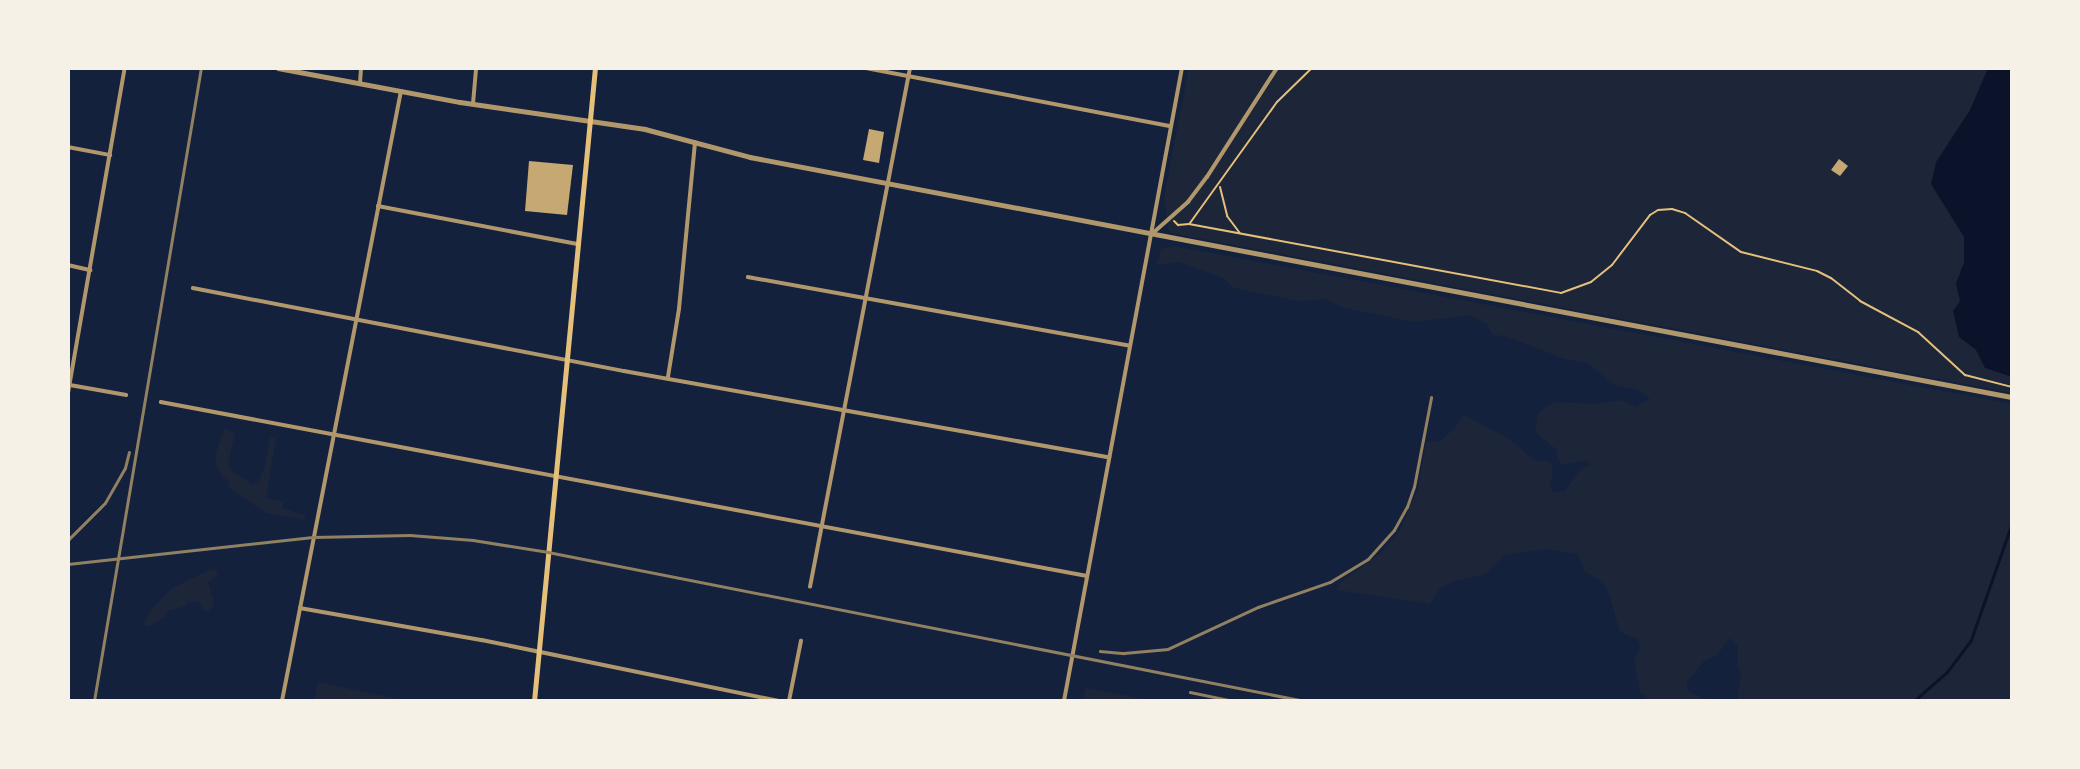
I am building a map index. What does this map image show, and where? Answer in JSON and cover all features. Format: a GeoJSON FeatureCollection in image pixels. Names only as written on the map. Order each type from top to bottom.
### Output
{"type":"FeatureCollection","features":[{"type":"Feature","properties":{"kind":"main road"},"geometry":{"type":"LineString","coordinates":[[534,701],[595,68]]}},
{"type":"Feature","properties":{"kind":"street"},"geometry":{"type":"LineString","coordinates":[[68,393],[125,68]]}},
{"type":"Feature","properties":{"kind":"street"},"geometry":{"type":"LineString","coordinates":[[278,68],[473,104],[645,130],[888,183],[2012,397]]}},
{"type":"Feature","properties":{"kind":"street"},"geometry":{"type":"LineString","coordinates":[[360,83],[361,68]]}},
{"type":"Feature","properties":{"kind":"street"},"geometry":{"type":"LineString","coordinates":[[473,104],[476,68]]}},
{"type":"Feature","properties":{"kind":"street"},"geometry":{"type":"LineString","coordinates":[[866,68],[1171,126]]}},
{"type":"Feature","properties":{"kind":"street"},"geometry":{"type":"LineString","coordinates":[[810,587],[909,68]]}},
{"type":"Feature","properties":{"kind":"street"},"geometry":{"type":"LineString","coordinates":[[1064,701],[1182,68]]}},
{"type":"Feature","properties":{"kind":"street"},"geometry":{"type":"LineString","coordinates":[[1151,234],[1188,202],[1207,177],[1276,68]]}},
{"type":"Feature","properties":{"kind":"street"},"geometry":{"type":"LineString","coordinates":[[282,701],[401,91]]}},
{"type":"Feature","properties":{"kind":"street"},"geometry":{"type":"LineString","coordinates":[[668,377],[679,309],[695,143]]}},
{"type":"Feature","properties":{"kind":"street"},"geometry":{"type":"LineString","coordinates":[[68,147],[110,155]]}},
{"type":"Feature","properties":{"kind":"street"},"geometry":{"type":"LineString","coordinates":[[378,206],[578,244]]}},
{"type":"Feature","properties":{"kind":"street"},"geometry":{"type":"LineString","coordinates":[[68,265],[90,270]]}},
{"type":"Feature","properties":{"kind":"street"},"geometry":{"type":"LineString","coordinates":[[748,277],[1130,346]]}},
{"type":"Feature","properties":{"kind":"street"},"geometry":{"type":"LineString","coordinates":[[192,288],[567,360],[1109,457]]}},
{"type":"Feature","properties":{"kind":"street"},"geometry":{"type":"LineString","coordinates":[[69,384],[126,395]]}},
{"type":"Feature","properties":{"kind":"street"},"geometry":{"type":"LineString","coordinates":[[162,402],[556,477],[822,524],[1087,576]]}},
{"type":"Feature","properties":{"kind":"street"},"geometry":{"type":"LineString","coordinates":[[300,608],[539,652],[780,701]]}},
{"type":"Feature","properties":{"kind":"street"},"geometry":{"type":"LineString","coordinates":[[789,701],[801,641]]}},
{"type":"Feature","properties":{"kind":"path"},"geometry":{"type":"LineString","coordinates":[[1189,224],[1220,185],[1277,102],[1312,68]]}},
{"type":"Feature","properties":{"kind":"path"},"geometry":{"type":"LineString","coordinates":[[1220,185],[1227,216],[1240,234]]}},
{"type":"Feature","properties":{"kind":"path"},"geometry":{"type":"LineString","coordinates":[[1174,221],[1178,225],[1189,224],[1537,291],[1562,293],[1591,282],[1612,265],[1650,215],[1658,209],[1672,209],[1685,213],[1741,252],[1816,271],[1830,278],[1860,301],[1918,332],[1965,375],[2012,387]]}},
{"type":"Feature","properties":{"kind":"shaded area"},"geometry":{"type":"Polygon","coordinates":[[[1189,68],[2012,68],[2012,393],[1171,233],[1168,229],[1164,196],[1189,68]]]}},
{"type":"Feature","properties":{"kind":"shaded area"},"geometry":{"type":"Polygon","coordinates":[[[1988,68],[2012,68],[2012,377],[1985,368],[1976,350],[1959,337],[1953,311],[1960,301],[1956,284],[1964,262],[1964,237],[1931,184],[1936,162],[1970,110],[1988,68]]]}},
{"type":"Feature","properties":{"kind":"shaded area"},"geometry":{"type":"Polygon","coordinates":[[[1174,246],[2012,404],[2012,701],[1737,701],[1741,674],[1737,665],[1738,646],[1730,638],[1717,655],[1704,661],[1686,683],[1689,692],[1711,701],[1650,701],[1640,692],[1634,659],[1640,648],[1638,639],[1620,632],[1608,590],[1598,579],[1584,571],[1578,554],[1545,549],[1505,555],[1485,574],[1451,582],[1439,590],[1430,604],[1337,590],[1340,583],[1381,553],[1400,530],[1418,489],[1426,442],[1440,441],[1454,429],[1464,415],[1506,437],[1535,460],[1551,462],[1553,473],[1549,486],[1554,493],[1565,491],[1581,469],[1591,465],[1586,460],[1563,465],[1558,460],[1557,450],[1535,432],[1538,413],[1554,402],[1597,404],[1622,400],[1635,407],[1650,399],[1638,390],[1614,385],[1588,363],[1565,359],[1505,336],[1493,335],[1488,325],[1470,315],[1415,322],[1345,308],[1326,299],[1298,301],[1234,288],[1223,278],[1179,262],[1156,265],[1161,249],[1174,246]]]}},
{"type":"Feature","properties":{"kind":"shaded area"},"geometry":{"type":"Polygon","coordinates":[[[225,428],[235,433],[228,464],[232,471],[253,485],[259,481],[265,466],[270,438],[276,437],[266,498],[283,502],[283,508],[305,516],[305,520],[266,513],[229,488],[230,483],[221,475],[216,464],[216,452],[225,428]]]}},
{"type":"Feature","properties":{"kind":"shaded area"},"geometry":{"type":"Polygon","coordinates":[[[215,570],[218,575],[208,582],[214,604],[209,611],[203,610],[199,602],[188,602],[186,606],[167,611],[165,617],[146,627],[144,624],[149,612],[172,588],[215,570]]]}},
{"type":"Feature","properties":{"kind":"shaded area"},"geometry":{"type":"Polygon","coordinates":[[[318,682],[364,692],[411,701],[314,701],[318,682]]]}},
{"type":"Feature","properties":{"kind":"shaded area"},"geometry":{"type":"Polygon","coordinates":[[[1086,688],[1155,701],[1083,701],[1086,688]]]}},
{"type":"Feature","properties":{"kind":"building"},"geometry":{"type":"Polygon","coordinates":[[[869,129],[884,132],[879,163],[863,160],[869,129]]]}},
{"type":"Feature","properties":{"kind":"building"},"geometry":{"type":"Polygon","coordinates":[[[1839,159],[1848,166],[1840,176],[1831,170],[1839,159]]]}},
{"type":"Feature","properties":{"kind":"building"},"geometry":{"type":"Polygon","coordinates":[[[529,161],[573,165],[567,215],[525,211],[529,161]]]}},
{"type":"Feature","properties":{"kind":"waterway"},"geometry":{"type":"LineString","coordinates":[[1914,701],[1947,672],[1971,640],[2012,523]]}},
{"type":"Feature","properties":{"kind":"railway"},"geometry":{"type":"LineString","coordinates":[[94,701],[201,68]]}},
{"type":"Feature","properties":{"kind":"railway"},"geometry":{"type":"LineString","coordinates":[[1100,651],[1124,653],[1168,649],[1258,607],[1330,582],[1368,559],[1394,530],[1407,507],[1414,487],[1431,398]]}},
{"type":"Feature","properties":{"kind":"railway"},"geometry":{"type":"LineString","coordinates":[[68,540],[105,503],[125,468],[129,452]]}},
{"type":"Feature","properties":{"kind":"railway"},"geometry":{"type":"LineString","coordinates":[[68,564],[313,537],[410,535],[473,540],[548,552],[1305,701]]}},
{"type":"Feature","properties":{"kind":"railway"},"geometry":{"type":"LineString","coordinates":[[1190,692],[1234,701]]}}]}
